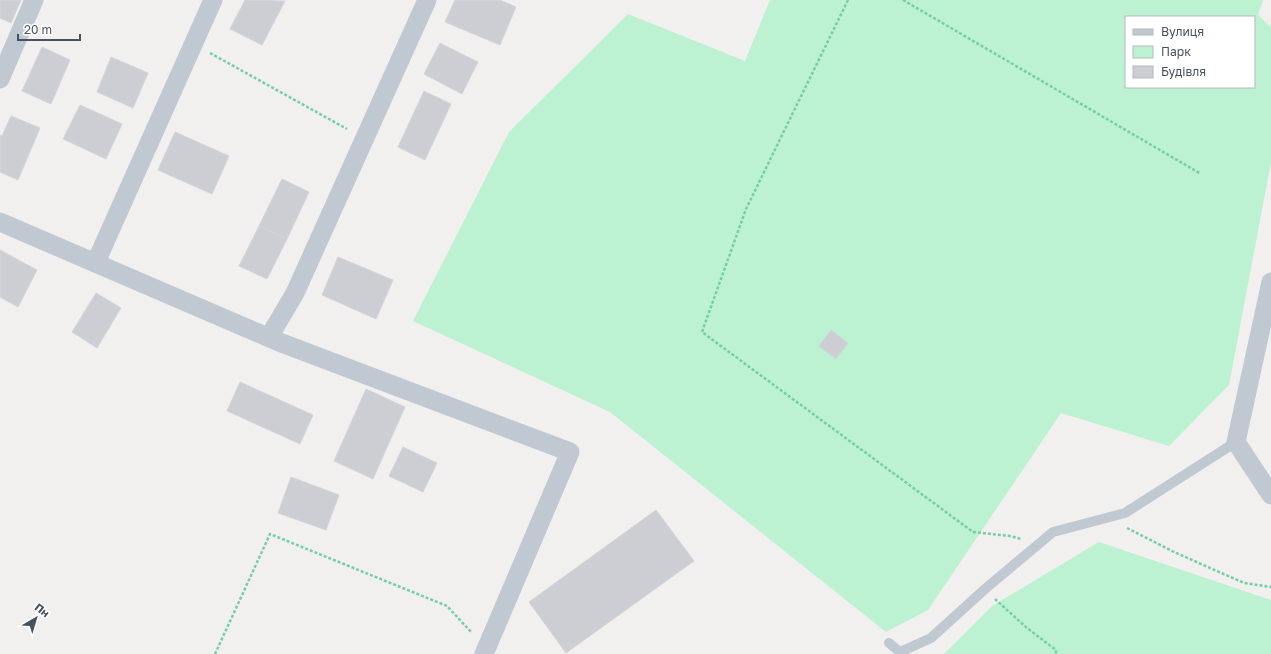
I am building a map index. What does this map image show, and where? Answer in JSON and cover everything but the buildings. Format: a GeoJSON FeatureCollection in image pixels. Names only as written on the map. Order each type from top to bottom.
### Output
{"type":"FeatureCollection","features":[{"type":"Feature","properties":{"kind":"street"},"geometry":{"type":"LineString","coordinates":[[0,79],[34,0]]}},
{"type":"Feature","properties":{"kind":"street"},"geometry":{"type":"LineString","coordinates":[[96,262],[213,0]]}},
{"type":"Feature","properties":{"kind":"street"},"geometry":{"type":"LineString","coordinates":[[269,337],[295,294],[427,0]]}},
{"type":"Feature","properties":{"kind":"street"},"geometry":{"type":"LineString","coordinates":[[0,222],[269,337],[570,452],[485,651]]}},
{"type":"Feature","properties":{"kind":"street"},"geometry":{"type":"LineString","coordinates":[[1271,282],[1236,442],[1271,495]]}},
{"type":"Feature","properties":{"kind":"lane"},"geometry":{"type":"LineString","coordinates":[[889,643],[900,652],[931,638],[984,589],[1052,532],[1125,513],[1236,442]]}},
{"type":"Feature","properties":{"kind":"path"},"geometry":{"type":"LineString","coordinates":[[848,0],[746,209],[702,332],[972,532],[1010,536],[1039,543]]}},
{"type":"Feature","properties":{"kind":"path"},"geometry":{"type":"LineString","coordinates":[[904,0],[1201,174]]}},
{"type":"Feature","properties":{"kind":"path"},"geometry":{"type":"LineString","coordinates":[[194,44],[364,139]]}},
{"type":"Feature","properties":{"kind":"path"},"geometry":{"type":"LineString","coordinates":[[1107,518],[1174,552],[1244,583],[1271,587]]}},
{"type":"Feature","properties":{"kind":"path"},"geometry":{"type":"LineString","coordinates":[[215,654],[270,534],[447,606],[485,651]]}},
{"type":"Feature","properties":{"kind":"path"},"geometry":{"type":"LineString","coordinates":[[984,589],[1027,628],[1056,650],[1056,654]]}},
{"type":"Feature","properties":{"kind":"green space"},"geometry":{"type":"Polygon","coordinates":[[[770,0],[1263,0],[1258,15],[1271,27],[1271,162],[1229,385],[1169,446],[1061,413],[928,610],[886,632],[610,412],[413,321],[509,132],[628,14],[745,61],[770,0]]]}},
{"type":"Feature","properties":{"kind":"green space"},"geometry":{"type":"Polygon","coordinates":[[[1099,542],[1271,600],[1271,654],[944,654],[992,606],[1099,542]]]}}]}
